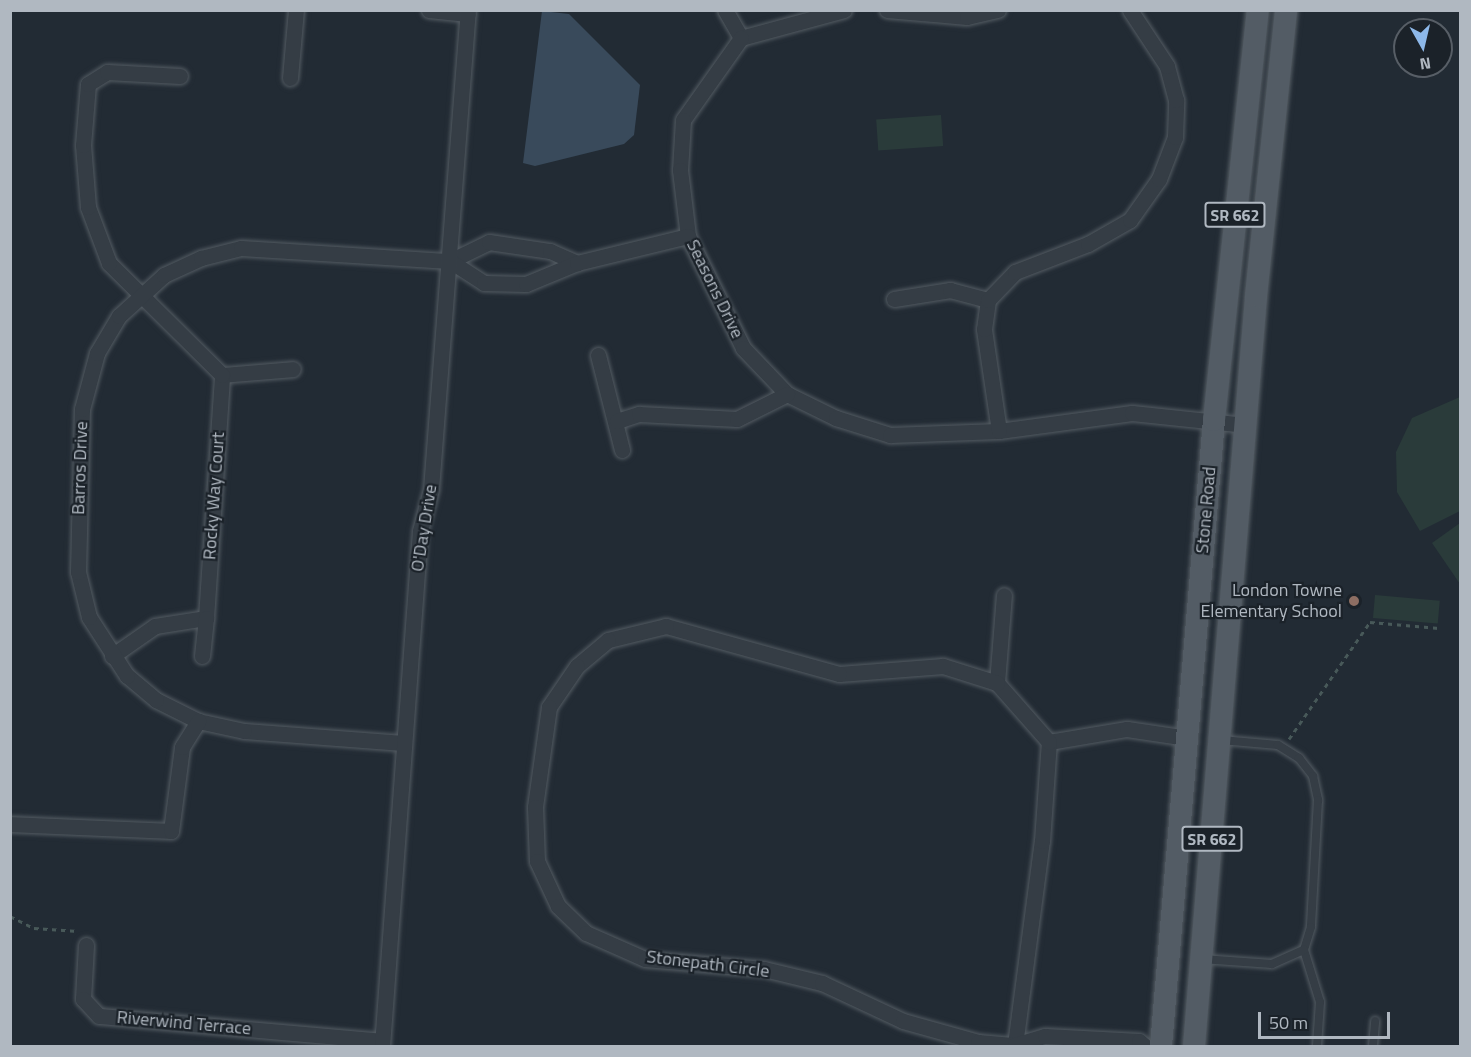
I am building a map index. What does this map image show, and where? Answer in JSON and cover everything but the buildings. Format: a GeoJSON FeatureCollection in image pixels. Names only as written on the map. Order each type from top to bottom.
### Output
{"type":"FeatureCollection","features":[{"type":"Feature","properties":{"kind":"main road","name":"Stone Road"},"geometry":{"type":"LineString","coordinates":[[1161,1047],[1214,420],[1258,10]]}},
{"type":"Feature","properties":{"kind":"main road","name":"Stone Road"},"geometry":{"type":"LineString","coordinates":[[1194,1047],[1247,425],[1286,10]]}},
{"type":"Feature","properties":{"kind":"street"},"geometry":{"type":"LineString","coordinates":[[290,78],[296,10]]}},
{"type":"Feature","properties":{"kind":"street"},"geometry":{"type":"LineString","coordinates":[[429,10],[468,12]]}},
{"type":"Feature","properties":{"kind":"street"},"geometry":{"type":"LineString","coordinates":[[725,10],[741,38],[844,10]]}},
{"type":"Feature","properties":{"kind":"street"},"geometry":{"type":"LineString","coordinates":[[887,10],[967,17],[998,10]]}},
{"type":"Feature","properties":{"kind":"street"},"geometry":{"type":"LineString","coordinates":[[999,431],[984,329],[988,300],[1016,272],[1088,244],[1130,220],[1159,179],[1175,137],[1176,100],[1167,66],[1130,10]]}},
{"type":"Feature","properties":{"kind":"street","name":"O'Day Drive"},"geometry":{"type":"LineString","coordinates":[[382,1044],[403,743],[450,261],[468,12]]}},
{"type":"Feature","properties":{"kind":"street","name":"Seasons Drive"},"geometry":{"type":"LineString","coordinates":[[741,38],[709,76],[683,120],[680,170],[688,236],[743,348],[787,394],[836,418],[890,435],[999,431],[1132,413],[1247,425]]}},
{"type":"Feature","properties":{"kind":"street"},"geometry":{"type":"LineString","coordinates":[[180,75],[106,72],[88,84],[83,145],[88,207],[109,263],[139,296],[222,375],[293,369]]}},
{"type":"Feature","properties":{"kind":"street"},"geometry":{"type":"LineString","coordinates":[[577,263],[550,251],[489,242],[450,261],[484,284],[515,284],[550,278],[577,263],[688,236]]}},
{"type":"Feature","properties":{"kind":"street","name":"Barros Drive"},"geometry":{"type":"LineString","coordinates":[[403,743],[244,731],[198,721],[156,700],[112,656],[89,617],[78,573],[82,409],[97,353],[139,296],[178,268],[241,248],[450,261]]}},
{"type":"Feature","properties":{"kind":"street"},"geometry":{"type":"LineString","coordinates":[[894,299],[950,290],[988,300]]}},
{"type":"Feature","properties":{"kind":"street"},"geometry":{"type":"LineString","coordinates":[[598,355],[617,421],[622,450]]}},
{"type":"Feature","properties":{"kind":"street","name":"Rocky Way Court"},"geometry":{"type":"LineString","coordinates":[[202,656],[222,375]]}},
{"type":"Feature","properties":{"kind":"street"},"geometry":{"type":"LineString","coordinates":[[617,421],[639,414],[737,419],[787,394]]}},
{"type":"Feature","properties":{"kind":"street"},"geometry":{"type":"LineString","coordinates":[[1004,595],[997,683],[1049,742],[1042,841],[1016,1046]]}},
{"type":"Feature","properties":{"kind":"street"},"geometry":{"type":"LineString","coordinates":[[112,656],[155,626],[206,618]]}},
{"type":"Feature","properties":{"kind":"street","name":"Stonepath Circle"},"geometry":{"type":"LineString","coordinates":[[997,683],[943,666],[839,674],[666,626],[608,640],[577,666],[549,707],[535,807],[537,861],[558,906],[586,933],[645,959],[764,969],[822,983],[903,1021],[978,1042],[1016,1046],[1045,1035],[1139,1041],[1145,1047]]}},
{"type":"Feature","properties":{"kind":"street"},"geometry":{"type":"LineString","coordinates":[[10,824],[171,831],[182,747],[198,721]]}},
{"type":"Feature","properties":{"kind":"street"},"geometry":{"type":"LineString","coordinates":[[1049,742],[1127,729],[1187,738]]}},
{"type":"Feature","properties":{"kind":"street","name":"Riverwind Terrace"},"geometry":{"type":"LineString","coordinates":[[85,938],[83,999],[99,1016],[382,1044]]}},
{"type":"Feature","properties":{"kind":"lane"},"geometry":{"type":"LineString","coordinates":[[1221,740],[1283,747],[1313,776],[1318,800],[1311,927],[1304,950],[1320,1002],[1317,1047]]}},
{"type":"Feature","properties":{"kind":"lane"},"geometry":{"type":"LineString","coordinates":[[1201,959],[1272,964],[1304,950]]}},
{"type":"Feature","properties":{"kind":"lane"},"geometry":{"type":"LineString","coordinates":[[1373,1047],[1375,1021]]}},
{"type":"Feature","properties":{"kind":"path"},"geometry":{"type":"LineString","coordinates":[[1283,747],[1370,622],[1439,628]]}},
{"type":"Feature","properties":{"kind":"path"},"geometry":{"type":"LineString","coordinates":[[10,916],[34,928],[85,938]]}},
{"type":"Feature","properties":{"kind":"shaded area"},"geometry":{"type":"Polygon","coordinates":[[[941,115],[943,146],[878,150],[876,120],[941,115]]]}},
{"type":"Feature","properties":{"kind":"shaded area"},"geometry":{"type":"Polygon","coordinates":[[[1460,397],[1460,511],[1420,531],[1397,492],[1396,452],[1412,418],[1460,397]]]}},
{"type":"Feature","properties":{"kind":"shaded area"},"geometry":{"type":"Polygon","coordinates":[[[1460,523],[1460,584],[1432,543],[1460,523]]]}},
{"type":"Feature","properties":{"kind":"shaded area"},"geometry":{"type":"Polygon","coordinates":[[[1375,595],[1440,601],[1438,624],[1373,618],[1375,595]]]}},
{"type":"Feature","properties":{"kind":"water"},"geometry":{"type":"Polygon","coordinates":[[[542,11],[569,14],[640,85],[634,135],[624,144],[535,166],[523,163],[542,11]]]}},
{"type":"Feature","properties":{"kind":"place","name":"London Towne Elementary School"},"geometry":{"type":"Point","coordinates":[1354,601]}}]}
